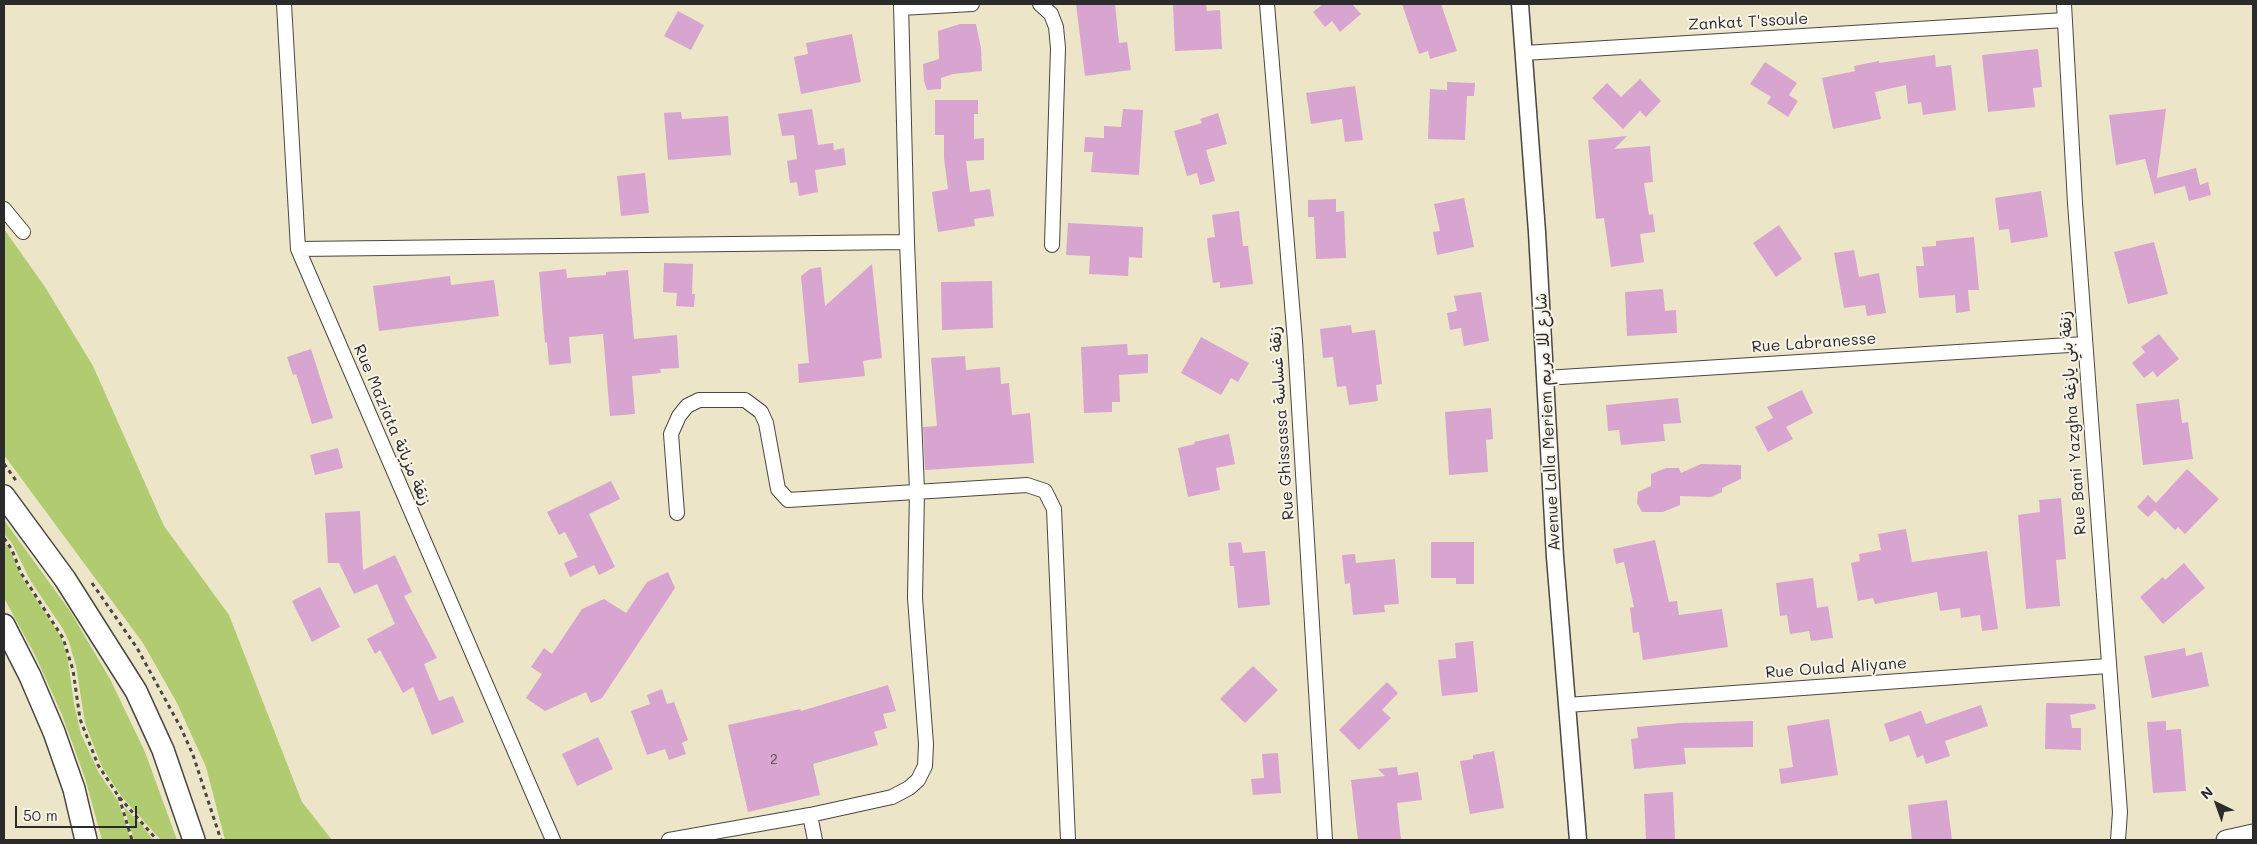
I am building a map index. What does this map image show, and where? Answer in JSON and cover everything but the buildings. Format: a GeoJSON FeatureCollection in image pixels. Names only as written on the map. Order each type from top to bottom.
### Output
{"type":"FeatureCollection","features":[{"type":"Feature","properties":{"kind":"main road"},"geometry":{"type":"LineString","coordinates":[[4,496],[65,579],[136,691],[163,750],[194,840]]}},
{"type":"Feature","properties":{"kind":"main road"},"geometry":{"type":"LineString","coordinates":[[4,625],[30,676],[54,732],[74,789],[86,840]]}},
{"type":"Feature","properties":{"kind":"main road"},"geometry":{"type":"LineString","coordinates":[[2226,840],[2253,834]]}},
{"type":"Feature","properties":{"kind":"street","name":"Rue Maziata زنقة مزياتة"},"geometry":{"type":"LineString","coordinates":[[284,4],[298,249],[553,840]]}},
{"type":"Feature","properties":{"kind":"street"},"geometry":{"type":"LineString","coordinates":[[669,840],[810,815],[892,797],[909,788],[918,780],[925,766],[926,744],[915,598],[918,491],[907,242],[901,6],[972,4]]}},
{"type":"Feature","properties":{"kind":"street"},"geometry":{"type":"LineString","coordinates":[[1040,4],[1051,14],[1056,27],[1058,48],[1052,245]]}},
{"type":"Feature","properties":{"kind":"street","name":"Rue Ghissassa زنقة غساسة"},"geometry":{"type":"LineString","coordinates":[[1267,4],[1295,340],[1325,840]]}},
{"type":"Feature","properties":{"kind":"street","name":"Avenue Lalla Meriem شارع للا مريم"},"geometry":{"type":"LineString","coordinates":[[1520,4],[1535,204],[1555,556],[1578,840]]}},
{"type":"Feature","properties":{"kind":"street","name":"Rue Bani Yazgha زنقة بني يازغة"},"geometry":{"type":"LineString","coordinates":[[2064,4],[2085,344],[2120,812],[2118,840]]}},
{"type":"Feature","properties":{"kind":"street","name":"Zankat T'ssoule"},"geometry":{"type":"LineString","coordinates":[[1524,53],[2065,20]]}},
{"type":"Feature","properties":{"kind":"street"},"geometry":{"type":"LineString","coordinates":[[4,210],[23,232]]}},
{"type":"Feature","properties":{"kind":"street"},"geometry":{"type":"LineString","coordinates":[[298,249],[907,242]]}},
{"type":"Feature","properties":{"kind":"street","name":"Rue Labranesse"},"geometry":{"type":"LineString","coordinates":[[1546,378],[2085,344]]}},
{"type":"Feature","properties":{"kind":"street"},"geometry":{"type":"LineString","coordinates":[[677,513],[671,434],[680,416],[688,406],[699,400],[745,400],[760,412],[766,423],[778,489],[788,500],[1027,485],[1045,491],[1051,499],[1054,510],[1068,840]]}},
{"type":"Feature","properties":{"kind":"street","name":"Rue Oulad Aliyane"},"geometry":{"type":"LineString","coordinates":[[1567,706],[2108,666]]}},
{"type":"Feature","properties":{"kind":"street"},"geometry":{"type":"LineString","coordinates":[[810,815],[815,840]]}},
{"type":"Feature","properties":{"kind":"path"},"geometry":{"type":"LineString","coordinates":[[4,538],[12,550],[21,573],[63,638],[73,670],[76,703],[84,734],[98,765],[119,797],[157,840]]}},
{"type":"Feature","properties":{"kind":"path"},"geometry":{"type":"LineString","coordinates":[[119,797],[132,840]]}},
{"type":"Feature","properties":{"kind":"green space"},"geometry":{"type":"Polygon","coordinates":[[[4,229],[45,287],[93,366],[164,526],[229,615],[302,802],[332,840],[225,840],[206,767],[177,703],[143,643],[4,455],[4,229]]]}},
{"type":"Feature","properties":{"kind":"green space"},"geometry":{"type":"Polygon","coordinates":[[[4,520],[70,611],[110,679],[145,752],[177,840],[161,840],[122,797],[102,767],[85,723],[76,666],[69,642],[63,629],[30,580],[12,543],[4,534],[4,520]]]}},
{"type":"Feature","properties":{"kind":"green space"},"geometry":{"type":"Polygon","coordinates":[[[4,541],[22,578],[61,637],[68,660],[74,704],[81,734],[99,773],[118,801],[131,840],[102,840],[85,778],[62,715],[35,655],[4,598],[4,541]]]}},
{"type":"Feature","properties":{"kind":"green space"},"geometry":{"type":"Polygon","coordinates":[[[124,807],[141,824],[153,840],[134,840],[124,807]]]}}]}
